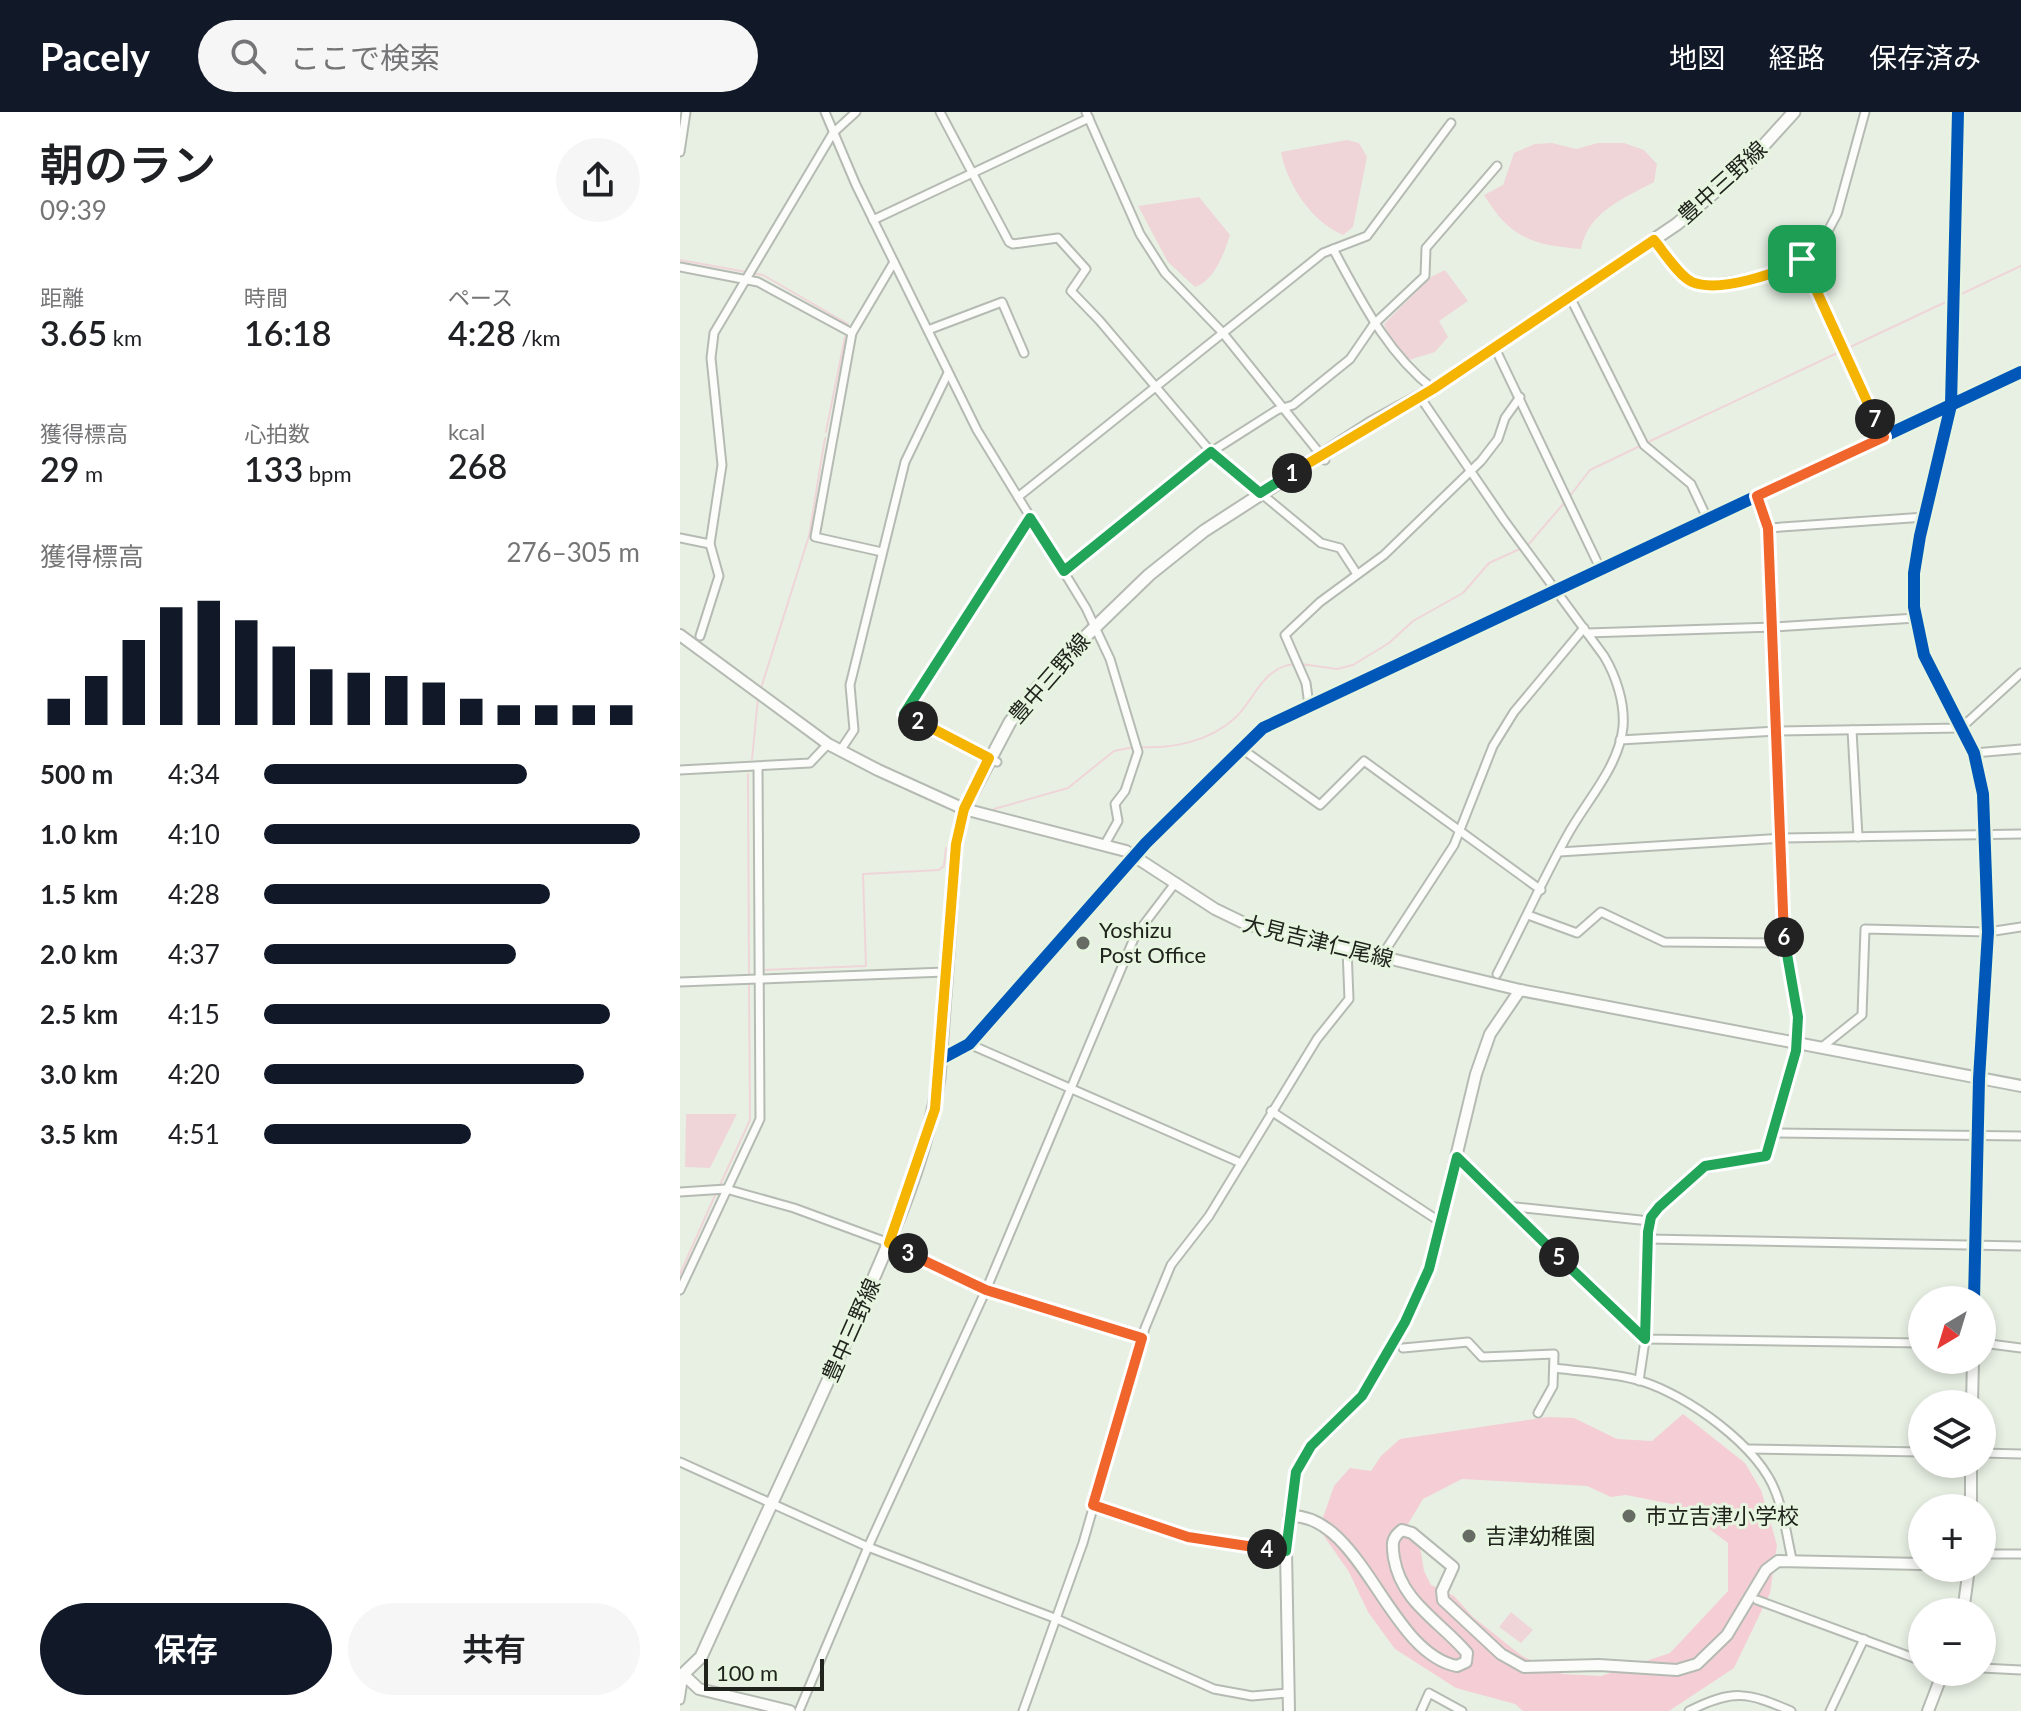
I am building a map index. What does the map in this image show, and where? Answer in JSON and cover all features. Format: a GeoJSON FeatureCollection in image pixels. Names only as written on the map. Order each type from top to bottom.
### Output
{"type":"FeatureCollection","features":[{"type":"Feature","properties":{"kind":"main road","name":"豊中三野線"},"geometry":{"type":"LineString","coordinates":[[682,1676],[701,1657],[889,1243],[928,1137],[941,1059],[951,878],[964,809],[1032,692],[1096,626],[1172,555],[1260,493],[1433,389],[1654,240],[1712,196],[1794,112]]}},
{"type":"Feature","properties":{"kind":"street"},"geometry":{"type":"LineString","coordinates":[[680,152],[686,112]]}},
{"type":"Feature","properties":{"kind":"street"},"geometry":{"type":"LineString","coordinates":[[825,112],[873,220],[948,373],[1030,518],[1096,626],[1122,690],[1138,752],[1125,791],[1115,804],[1118,821],[1105,844]]}},
{"type":"Feature","properties":{"kind":"street"},"geometry":{"type":"LineString","coordinates":[[700,636],[718,582],[710,544],[722,465],[712,341],[833,133],[856,112]]}},
{"type":"Feature","properties":{"kind":"street"},"geometry":{"type":"LineString","coordinates":[[940,112],[1009,242],[1058,238],[1086,269],[1071,291],[1211,452],[1321,543],[1340,548],[1357,574]]}},
{"type":"Feature","properties":{"kind":"street"},"geometry":{"type":"LineString","coordinates":[[1654,240],[1689,281],[1704,285],[1775,275],[1802,259],[1828,231],[1837,214],[1865,112]]}},
{"type":"Feature","properties":{"kind":"street"},"geometry":{"type":"LineString","coordinates":[[1958,112],[1951,405],[1914,573],[1916,618],[1924,655],[1974,753],[1982,781],[1988,932],[1979,1079],[1974,1286]]}},
{"type":"Feature","properties":{"kind":"street"},"geometry":{"type":"LineString","coordinates":[[873,220],[1087,115],[1140,234],[1165,273],[1223,333],[1323,457]]}},
{"type":"Feature","properties":{"kind":"street"},"geometry":{"type":"LineString","coordinates":[[1018,497],[1323,253],[1367,236],[1451,123]]}},
{"type":"Feature","properties":{"kind":"street"},"geometry":{"type":"LineString","coordinates":[[1064,571],[1211,452],[1293,405],[1350,359],[1374,324],[1425,276],[1426,248],[1497,166]]}},
{"type":"Feature","properties":{"kind":"street"},"geometry":{"type":"LineString","coordinates":[[1333,249],[1374,324],[1409,370],[1433,389]]}},
{"type":"Feature","properties":{"kind":"street"},"geometry":{"type":"LineString","coordinates":[[1802,259],[1884,437]]}},
{"type":"Feature","properties":{"kind":"street"},"geometry":{"type":"LineString","coordinates":[[882,552],[815,537],[852,333],[894,262]]}},
{"type":"Feature","properties":{"kind":"street"},"geometry":{"type":"LineString","coordinates":[[680,267],[750,278],[852,333]]}},
{"type":"Feature","properties":{"kind":"street"},"geometry":{"type":"LineString","coordinates":[[1570,297],[1644,445],[1691,484],[1708,520]]}},
{"type":"Feature","properties":{"kind":"street"},"geometry":{"type":"LineString","coordinates":[[928,330],[1002,302],[1024,353]]}},
{"type":"Feature","properties":{"kind":"street"},"geometry":{"type":"LineString","coordinates":[[1495,348],[1600,568]]}},
{"type":"Feature","properties":{"kind":"street"},"geometry":{"type":"LineString","coordinates":[[941,1059],[969,1044],[1136,855],[1263,728],[2021,372]]}},
{"type":"Feature","properties":{"kind":"street"},"geometry":{"type":"LineString","coordinates":[[840,751],[854,730],[850,685],[905,462],[948,373]]}},
{"type":"Feature","properties":{"kind":"street"},"geometry":{"type":"LineString","coordinates":[[1420,397],[1585,630],[1614,675],[1622,707],[1620,740],[1614,759],[1559,852],[1497,974]]}},
{"type":"Feature","properties":{"kind":"street"},"geometry":{"type":"LineString","coordinates":[[1309,705],[1306,683],[1285,635],[1384,555],[1469,470],[1498,439],[1505,418],[1520,397]]}},
{"type":"Feature","properties":{"kind":"street"},"geometry":{"type":"LineString","coordinates":[[1639,1381],[1645,1339],[1650,1221],[1659,1207],[1705,1166],[1766,1156],[1796,1044],[1798,1017],[1784,943],[1783,838],[1768,528],[1757,496]]}},
{"type":"Feature","properties":{"kind":"street"},"geometry":{"type":"LineString","coordinates":[[1768,528],[1925,517]]}},
{"type":"Feature","properties":{"kind":"street"},"geometry":{"type":"LineString","coordinates":[[993,760],[904,714],[1030,518]]}},
{"type":"Feature","properties":{"kind":"street"},"geometry":{"type":"LineString","coordinates":[[680,538],[710,544]]}},
{"type":"Feature","properties":{"kind":"street"},"geometry":{"type":"LineString","coordinates":[[1380,958],[1442,867],[1493,746],[1514,712],[1585,630],[1774,627],[1916,618]]}},
{"type":"Feature","properties":{"kind":"street","name":"大見吉津仁尾線"},"geometry":{"type":"LineString","coordinates":[[680,635],[840,751],[964,809],[1105,844],[1136,855],[1215,909],[1246,924],[1520,990],[2021,1086]]}},
{"type":"Feature","properties":{"kind":"street"},"geometry":{"type":"LineString","coordinates":[[1620,740],[1777,731],[1961,728],[2021,673]]}},
{"type":"Feature","properties":{"kind":"street"},"geometry":{"type":"LineString","coordinates":[[1852,730],[1858,837]]}},
{"type":"Feature","properties":{"kind":"street"},"geometry":{"type":"LineString","coordinates":[[680,770],[810,763],[828,744]]}},
{"type":"Feature","properties":{"kind":"street"},"geometry":{"type":"LineString","coordinates":[[1242,749],[1320,805],[1364,761],[1541,890]]}},
{"type":"Feature","properties":{"kind":"street"},"geometry":{"type":"LineString","coordinates":[[1974,753],[2021,749]]}},
{"type":"Feature","properties":{"kind":"street"},"geometry":{"type":"LineString","coordinates":[[680,1290],[760,1119],[758,766]]}},
{"type":"Feature","properties":{"kind":"street"},"geometry":{"type":"LineString","coordinates":[[1559,852],[1783,838],[2021,834]]}},
{"type":"Feature","properties":{"kind":"street"},"geometry":{"type":"LineString","coordinates":[[799,1711],[868,1547],[986,1290],[1135,936],[1176,882]]}},
{"type":"Feature","properties":{"kind":"street"},"geometry":{"type":"LineString","coordinates":[[1528,915],[1577,933],[1601,912],[1664,942],[1784,943]]}},
{"type":"Feature","properties":{"kind":"street"},"geometry":{"type":"LineString","coordinates":[[1820,1049],[1862,1015],[1865,929],[1988,932],[2021,927]]}},
{"type":"Feature","properties":{"kind":"street"},"geometry":{"type":"LineString","coordinates":[[1023,1711],[1057,1619],[1142,1338],[1171,1265],[1209,1216],[1317,1039],[1349,999],[1347,949]]}},
{"type":"Feature","properties":{"kind":"street"},"geometry":{"type":"LineString","coordinates":[[680,982],[945,972]]}},
{"type":"Feature","properties":{"kind":"street"},"geometry":{"type":"LineString","coordinates":[[1289,1711],[1286,1551],[1296,1472],[1302,1460],[1374,1379],[1429,1269],[1490,1034],[1520,990]]}},
{"type":"Feature","properties":{"kind":"street"},"geometry":{"type":"LineString","coordinates":[[969,1044],[1241,1163]]}},
{"type":"Feature","properties":{"kind":"street"},"geometry":{"type":"LineString","coordinates":[[1271,1111],[1442,1223]]}},
{"type":"Feature","properties":{"kind":"street"},"geometry":{"type":"LineString","coordinates":[[1773,1133],[2021,1136]]}},
{"type":"Feature","properties":{"kind":"street"},"geometry":{"type":"LineString","coordinates":[[1457,1157],[1645,1339],[1908,1343]]}},
{"type":"Feature","properties":{"kind":"street"},"geometry":{"type":"LineString","coordinates":[[680,1192],[726,1189],[794,1208],[889,1243],[986,1290],[1142,1338]]}},
{"type":"Feature","properties":{"kind":"street"},"geometry":{"type":"LineString","coordinates":[[1506,1206],[1650,1221]]}},
{"type":"Feature","properties":{"kind":"street"},"geometry":{"type":"LineString","coordinates":[[1648,1239],[2021,1246]]}},
{"type":"Feature","properties":{"kind":"street"},"geometry":{"type":"LineString","coordinates":[[1403,1348],[1468,1342],[1482,1357],[1554,1354],[1551,1395],[1538,1413]]}},
{"type":"Feature","properties":{"kind":"street"},"geometry":{"type":"LineString","coordinates":[[1996,1345],[2021,1348]]}},
{"type":"Feature","properties":{"kind":"street"},"geometry":{"type":"LineString","coordinates":[[1555,1368],[1639,1381],[1703,1415],[1748,1449],[1776,1493],[1792,1559]]}},
{"type":"Feature","properties":{"kind":"street"},"geometry":{"type":"LineString","coordinates":[[1748,1449],[1908,1452]]}},
{"type":"Feature","properties":{"kind":"street"},"geometry":{"type":"LineString","coordinates":[[1996,1453],[2021,1454]]}},
{"type":"Feature","properties":{"kind":"street"},"geometry":{"type":"LineString","coordinates":[[680,1462],[868,1547],[1057,1619],[1214,1689],[1252,1696],[1287,1693]]}},
{"type":"Feature","properties":{"kind":"street"},"geometry":{"type":"LineString","coordinates":[[1093,1505],[1188,1537],[1286,1551]]}},
{"type":"Feature","properties":{"kind":"street"},"geometry":{"type":"LineString","coordinates":[[1289,1516],[1311,1521],[1335,1537],[1417,1639],[1434,1655],[1457,1666],[1466,1662],[1467,1653],[1420,1609],[1401,1580],[1392,1544],[1394,1535],[1402,1530],[1412,1533],[1453,1567],[1442,1591],[1443,1600],[1512,1662],[1535,1668],[1599,1665],[1677,1670],[1697,1664],[1738,1621],[1766,1570],[1778,1561],[1908,1563]]}},
{"type":"Feature","properties":{"kind":"street"},"geometry":{"type":"LineString","coordinates":[[1996,1554],[2021,1554]]}},
{"type":"Feature","properties":{"kind":"street"},"geometry":{"type":"LineString","coordinates":[[1757,1600],[1908,1656]]}},
{"type":"Feature","properties":{"kind":"street"},"geometry":{"type":"LineString","coordinates":[[1830,1711],[1864,1639]]}},
{"type":"Feature","properties":{"kind":"street"},"geometry":{"type":"LineString","coordinates":[[1996,1669],[2021,1670]]}},
{"type":"Feature","properties":{"kind":"street"},"geometry":{"type":"LineString","coordinates":[[680,1700],[682,1676]]}},
{"type":"Feature","properties":{"kind":"street"},"geometry":{"type":"LineString","coordinates":[[682,1676],[699,1689],[790,1711]]}},
{"type":"Feature","properties":{"kind":"street"},"geometry":{"type":"LineString","coordinates":[[1928,1711],[1938,1686]]}},
{"type":"Feature","properties":{"kind":"street"},"geometry":{"type":"LineString","coordinates":[[1421,1711],[1429,1693],[1462,1711]]}},
{"type":"Feature","properties":{"kind":"street"},"geometry":{"type":"LineString","coordinates":[[1689,1711],[1729,1693],[1745,1693],[1791,1711]]}},
{"type":"Feature","properties":{"kind":"shaded area"},"geometry":{"type":"Polygon","coordinates":[[[1347,140],[1359,143],[1367,157],[1353,227],[1343,235],[1311,212],[1289,177],[1281,152],[1347,140]]]}},
{"type":"Feature","properties":{"kind":"shaded area"},"geometry":{"type":"Polygon","coordinates":[[[1552,143],[1576,149],[1598,143],[1624,143],[1644,150],[1657,164],[1654,182],[1599,216],[1585,236],[1581,249],[1549,245],[1524,237],[1503,221],[1484,195],[1503,185],[1514,153],[1535,144],[1552,143]]]}},
{"type":"Feature","properties":{"kind":"shaded area"},"geometry":{"type":"Polygon","coordinates":[[[1199,197],[1230,235],[1213,273],[1195,287],[1168,262],[1138,206],[1199,197]]]}},
{"type":"Feature","properties":{"kind":"shaded area"},"geometry":{"type":"Polygon","coordinates":[[[1445,270],[1468,301],[1439,321],[1448,337],[1435,352],[1409,360],[1389,337],[1384,324],[1431,277],[1445,270]]]}},
{"type":"Feature","properties":{"kind":"shaded area"},"geometry":{"type":"Polygon","coordinates":[[[686,1114],[737,1114],[710,1168],[685,1167],[686,1114]]]}},
{"type":"Feature","properties":{"kind":"shaded area"},"geometry":{"type":"Polygon","coordinates":[[[1683,1414],[1745,1463],[1761,1490],[1777,1545],[1770,1593],[1734,1668],[1669,1711],[1523,1711],[1515,1704],[1456,1688],[1395,1649],[1368,1612],[1349,1572],[1319,1529],[1334,1486],[1350,1468],[1371,1471],[1381,1456],[1400,1439],[1548,1417],[1574,1418],[1617,1439],[1652,1441],[1683,1414]],[[1462,1479],[1423,1499],[1408,1524],[1420,1547],[1424,1571],[1431,1585],[1454,1596],[1473,1617],[1522,1656],[1563,1674],[1601,1676],[1670,1653],[1728,1591],[1728,1543],[1677,1505],[1626,1495],[1611,1497],[1587,1486],[1462,1479]]]}},
{"type":"Feature","properties":{"kind":"shaded area"},"geometry":{"type":"Polygon","coordinates":[[[1511,1612],[1533,1630],[1521,1643],[1499,1627],[1511,1612]]]}},
{"type":"Feature","properties":{"kind":"waterway"},"geometry":{"type":"LineString","coordinates":[[680,260],[763,275],[848,324]]}},
{"type":"Feature","properties":{"kind":"waterway"},"geometry":{"type":"LineString","coordinates":[[1957,296],[2021,266]]}},
{"type":"Feature","properties":{"kind":"waterway"},"geometry":{"type":"LineString","coordinates":[[1646,443],[1948,301]]}},
{"type":"Feature","properties":{"kind":"waterway"},"geometry":{"type":"LineString","coordinates":[[826,432],[845,337]]}},
{"type":"Feature","properties":{"kind":"waterway"},"geometry":{"type":"LineString","coordinates":[[761,688],[809,536],[825,438]]}},
{"type":"Feature","properties":{"kind":"waterway"},"geometry":{"type":"LineString","coordinates":[[1569,497],[1590,470],[1640,446]]}},
{"type":"Feature","properties":{"kind":"waterway"},"geometry":{"type":"LineString","coordinates":[[1528,545],[1565,502]]}},
{"type":"Feature","properties":{"kind":"waterway"},"geometry":{"type":"LineString","coordinates":[[1301,664],[1337,669],[1353,665],[1389,643],[1413,621],[1463,593],[1489,563],[1522,548]]}},
{"type":"Feature","properties":{"kind":"waterway"},"geometry":{"type":"LineString","coordinates":[[1140,747],[1178,745],[1214,733],[1235,718],[1274,671],[1294,664]]}},
{"type":"Feature","properties":{"kind":"waterway"},"geometry":{"type":"LineString","coordinates":[[752,759],[758,698]]}},
{"type":"Feature","properties":{"kind":"waterway"},"geometry":{"type":"LineString","coordinates":[[994,809],[1068,788],[1114,751],[1134,747]]}},
{"type":"Feature","properties":{"kind":"waterway"},"geometry":{"type":"LineString","coordinates":[[748,774],[749,976]]}},
{"type":"Feature","properties":{"kind":"waterway"},"geometry":{"type":"LineString","coordinates":[[762,970],[866,966],[863,874],[939,870],[944,866],[946,848]]}},
{"type":"Feature","properties":{"kind":"waterway"},"geometry":{"type":"LineString","coordinates":[[720,1185],[750,1120],[749,982]]}},
{"type":"Feature","properties":{"kind":"waterway"},"geometry":{"type":"LineString","coordinates":[[680,1274],[717,1191]]}},
{"type":"Feature","properties":{"kind":"cycle path"},"geometry":{"type":"LineString","coordinates":[[1958,112],[1951,405],[1920,536],[1914,573],[1914,607],[1924,655],[1974,753],[1983,794],[1988,932],[1979,1079],[1974,1286]]}},
{"type":"Feature","properties":{"kind":"cycle path"},"geometry":{"type":"LineString","coordinates":[[941,1059],[969,1044],[1146,843],[1263,728],[2021,372]]}},
{"type":"Feature","properties":{"kind":"place","name":"Yoshizu Post Office"},"geometry":{"type":"Point","coordinates":[1083,943]}},
{"type":"Feature","properties":{"kind":"place","name":"市立吉津小学校"},"geometry":{"type":"Point","coordinates":[1629,1516]}},
{"type":"Feature","properties":{"kind":"place","name":"吉津幼稚園"},"geometry":{"type":"Point","coordinates":[1469,1536]}},
{"type":"Feature","properties":{"kind":"route"},"geometry":{"type":"LineString","coordinates":[[1654,240],[1689,281],[1704,285],[1775,275],[1802,259],[1884,437],[1757,496],[1768,528],[1783,838],[1784,943],[1798,1017],[1796,1051],[1766,1156],[1705,1166],[1651,1217],[1645,1339],[1457,1157],[1429,1269],[1405,1322],[1362,1396],[1311,1446],[1296,1472],[1286,1551],[1188,1537],[1093,1505],[1142,1338],[986,1290],[889,1243],[928,1137],[935,1109],[956,844],[964,809],[989,758],[904,714],[1030,518],[1064,571],[1211,452],[1260,493],[1371,423],[1433,389],[1654,240]]}}]}
